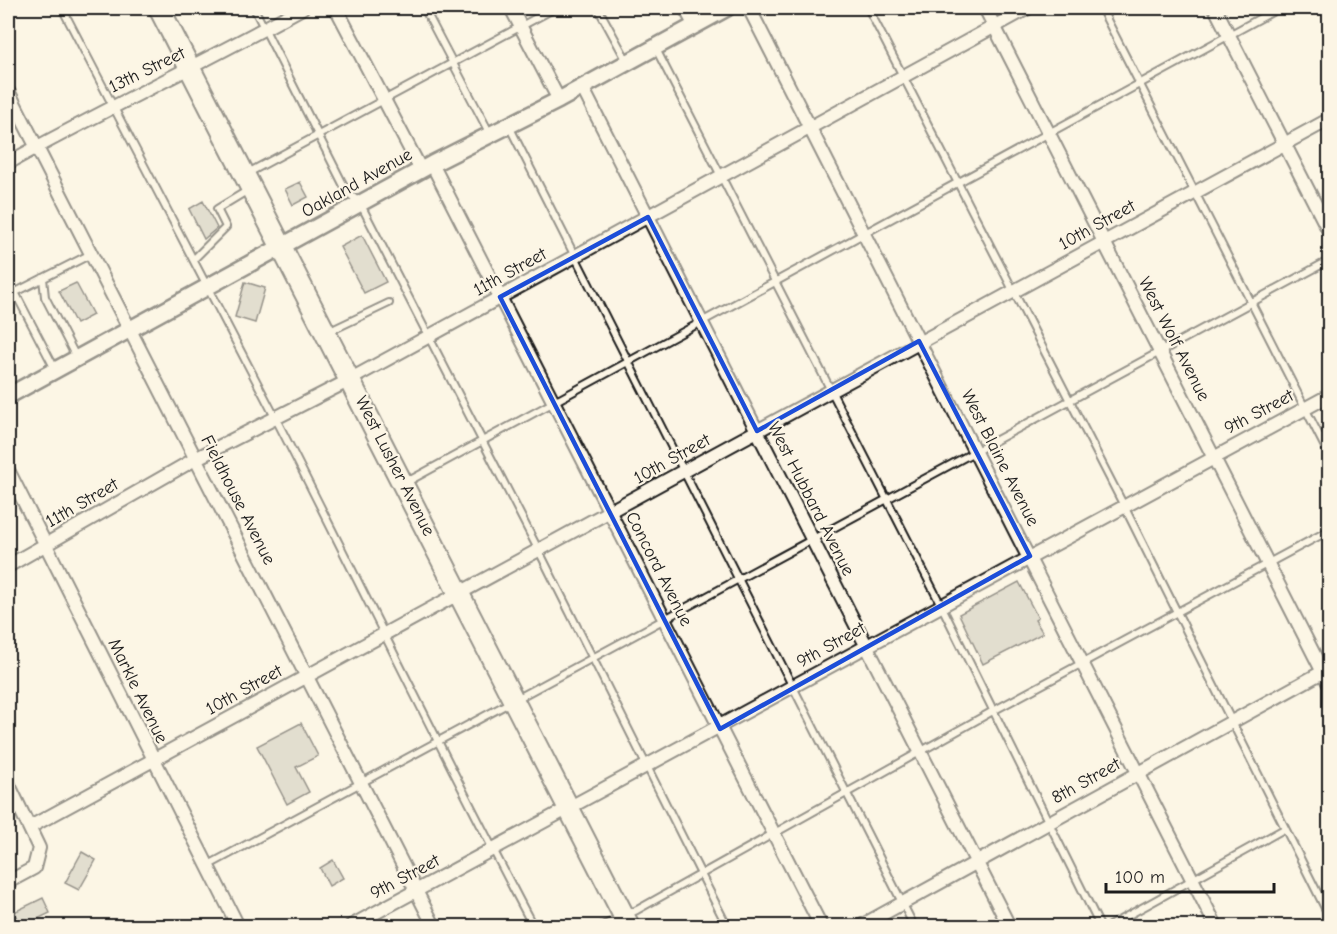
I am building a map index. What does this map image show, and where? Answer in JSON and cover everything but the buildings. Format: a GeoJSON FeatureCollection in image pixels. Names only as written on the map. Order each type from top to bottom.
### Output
{"type":"FeatureCollection","features":[{"type":"Feature","properties":{"kind":"main road","name":"West Lusher Avenue"},"geometry":{"type":"LineString","coordinates":[[159,8],[627,921]]}},
{"type":"Feature","properties":{"kind":"street","name":"13th Street"},"geometry":{"type":"LineString","coordinates":[[8,163],[302,8]]}},
{"type":"Feature","properties":{"kind":"street","name":"Concord Avenue"},"geometry":{"type":"LineString","coordinates":[[336,8],[384,100],[427,167],[500,297],[821,927]]}},
{"type":"Feature","properties":{"kind":"street"},"geometry":{"type":"LineString","coordinates":[[511,8],[559,100]]}},
{"type":"Feature","properties":{"kind":"street"},"geometry":{"type":"LineString","coordinates":[[685,8],[694,24]]}},
{"type":"Feature","properties":{"kind":"street","name":"Oakland Avenue"},"geometry":{"type":"LineString","coordinates":[[8,396],[130,327],[427,167],[559,100],[694,24],[727,8]]}},
{"type":"Feature","properties":{"kind":"street","name":"West Blaine Avenue"},"geometry":{"type":"LineString","coordinates":[[749,8],[1030,556],[1216,927]]}},
{"type":"Feature","properties":{"kind":"street","name":"West Wolf Avenue"},"geometry":{"type":"LineString","coordinates":[[985,8],[1267,564],[1326,671],[1329,686]]}},
{"type":"Feature","properties":{"kind":"street","name":"11th Street"},"geometry":{"type":"LineString","coordinates":[[8,566],[197,458],[351,380],[1028,8]]}},
{"type":"Feature","properties":{"kind":"street"},"geometry":{"type":"LineString","coordinates":[[1215,8],[1329,234]]}},
{"type":"Feature","properties":{"kind":"street","name":"West Hubbard Avenue"},"geometry":{"type":"LineString","coordinates":[[582,87],[1009,927]]}},
{"type":"Feature","properties":{"kind":"street","name":"Fieldhouse Avenue"},"geometry":{"type":"LineString","coordinates":[[8,91],[434,927]]}},
{"type":"Feature","properties":{"kind":"street","name":"10th Street"},"geometry":{"type":"LineString","coordinates":[[30,827],[384,633],[610,513],[920,341],[1013,293],[1329,119]]}},
{"type":"Feature","properties":{"kind":"street","name":"9th Street"},"geometry":{"type":"LineString","coordinates":[[351,927],[720,729],[1030,556],[1329,395]]}},
{"type":"Feature","properties":{"kind":"street","name":"Markle Avenue"},"geometry":{"type":"LineString","coordinates":[[8,470],[238,927]]}},
{"type":"Feature","properties":{"kind":"street","name":"8th Street"},"geometry":{"type":"LineString","coordinates":[[861,927],[1326,671]]}},
{"type":"Feature","properties":{"kind":"street"},"geometry":{"type":"LineString","coordinates":[[8,783],[39,848],[34,868],[8,882]]}},
{"type":"Feature","properties":{"kind":"lane"},"geometry":{"type":"LineString","coordinates":[[62,8],[276,418],[533,927]]}},
{"type":"Feature","properties":{"kind":"lane"},"geometry":{"type":"LineString","coordinates":[[254,8],[346,192],[360,203],[429,336],[727,927]]}},
{"type":"Feature","properties":{"kind":"lane"},"geometry":{"type":"LineString","coordinates":[[424,8],[490,134]]}},
{"type":"Feature","properties":{"kind":"lane"},"geometry":{"type":"LineString","coordinates":[[194,259],[226,227],[217,210],[249,181],[318,135],[555,8]]}},
{"type":"Feature","properties":{"kind":"lane"},"geometry":{"type":"LineString","coordinates":[[598,8],[627,62]]}},
{"type":"Feature","properties":{"kind":"lane"},"geometry":{"type":"LineString","coordinates":[[868,8],[1124,506],[1329,918]]}},
{"type":"Feature","properties":{"kind":"lane"},"geometry":{"type":"LineString","coordinates":[[1101,8],[1196,191],[1329,457]]}},
{"type":"Feature","properties":{"kind":"lane"},"geometry":{"type":"LineString","coordinates":[[404,483],[1049,133],[1138,82],[1279,8]]}},
{"type":"Feature","properties":{"kind":"lane"},"geometry":{"type":"LineString","coordinates":[[655,46],[885,500],[941,605],[1100,927]]}},
{"type":"Feature","properties":{"kind":"lane"},"geometry":{"type":"LineString","coordinates":[[508,125],[914,927]]}},
{"type":"Feature","properties":{"kind":"lane"},"geometry":{"type":"LineString","coordinates":[[8,296],[92,254]]}},
{"type":"Feature","properties":{"kind":"lane"},"geometry":{"type":"LineString","coordinates":[[207,866],[1329,260]]}},
{"type":"Feature","properties":{"kind":"lane"},"geometry":{"type":"LineString","coordinates":[[43,278],[45,297],[76,357]]}},
{"type":"Feature","properties":{"kind":"lane"},"geometry":{"type":"LineString","coordinates":[[8,279],[55,369]]}},
{"type":"Feature","properties":{"kind":"lane"},"geometry":{"type":"LineString","coordinates":[[327,332],[389,303]]}},
{"type":"Feature","properties":{"kind":"lane"},"geometry":{"type":"LineString","coordinates":[[602,927],[627,921],[701,874],[773,833],[993,711],[1178,614],[1329,530]]}},
{"type":"Feature","properties":{"kind":"lane"},"geometry":{"type":"LineString","coordinates":[[1109,927],[1284,829]]}},
{"type":"Feature","properties":{"kind":"highlighted area"},"geometry":{"type":"Polygon","coordinates":[[[648,217],[757,431],[919,341],[1030,556],[720,729],[500,297],[648,217]]]}}]}
